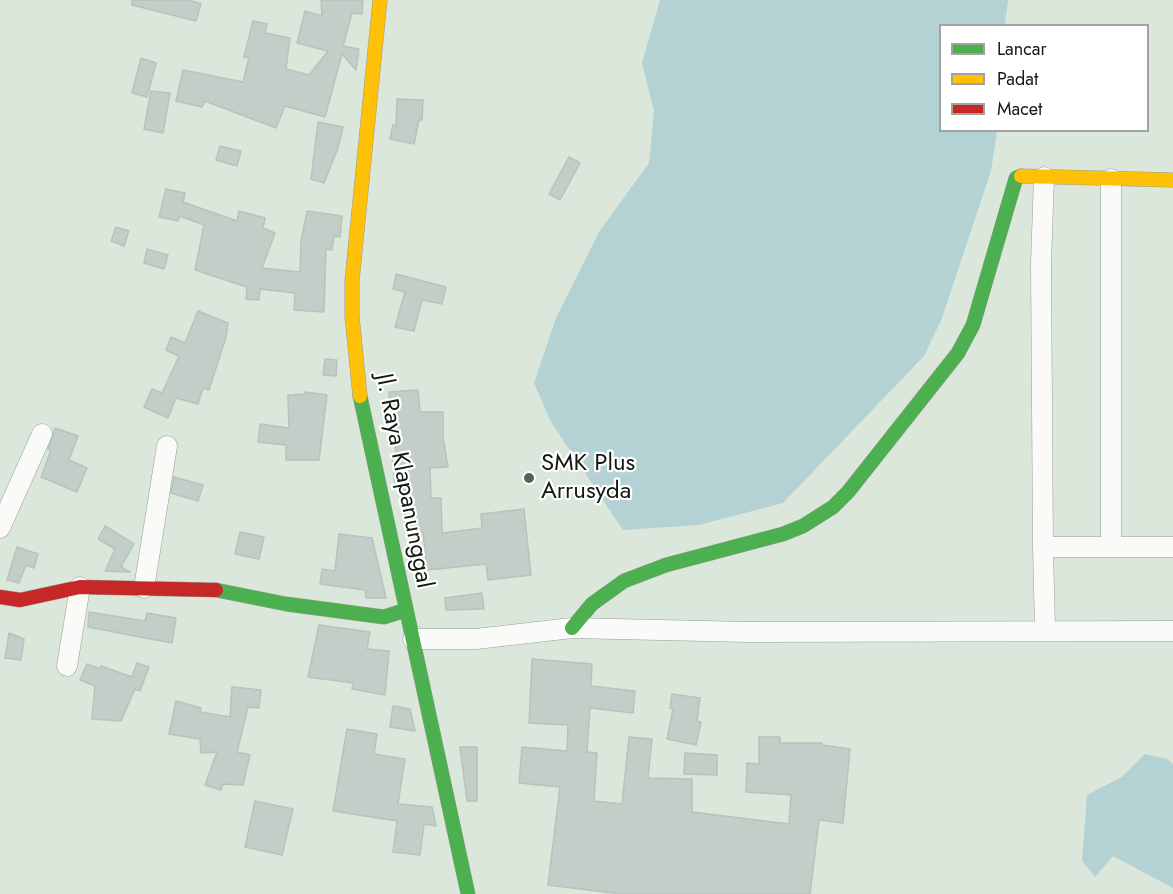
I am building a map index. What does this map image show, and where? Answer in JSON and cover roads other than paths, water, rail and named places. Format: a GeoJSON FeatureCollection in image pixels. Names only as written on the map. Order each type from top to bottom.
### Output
{"type":"FeatureCollection","features":[{"type":"Feature","properties":{"kind":"street","name":"Jl. Raya Klapanunggal"},"geometry":{"type":"LineString","coordinates":[[380,0],[355,234],[352,316],[362,414],[468,894]]}},
{"type":"Feature","properties":{"kind":"street"},"geometry":{"type":"LineString","coordinates":[[572,628],[592,604],[624,581],[666,564],[783,534],[803,526],[833,507],[929,393],[958,352],[973,325],[984,293],[1014,182],[1023,175],[1173,180]]}},
{"type":"Feature","properties":{"kind":"street"},"geometry":{"type":"LineString","coordinates":[[1044,177],[1041,263],[1043,547],[1046,630]]}},
{"type":"Feature","properties":{"kind":"street"},"geometry":{"type":"LineString","coordinates":[[1111,179],[1112,546]]}},
{"type":"Feature","properties":{"kind":"street"},"geometry":{"type":"LineString","coordinates":[[0,528],[42,434]]}},
{"type":"Feature","properties":{"kind":"street"},"geometry":{"type":"LineString","coordinates":[[144,588],[167,446]]}},
{"type":"Feature","properties":{"kind":"street"},"geometry":{"type":"LineString","coordinates":[[1043,547],[1173,547]]}},
{"type":"Feature","properties":{"kind":"street"},"geometry":{"type":"LineString","coordinates":[[0,597],[20,600],[80,587],[220,590],[286,604],[384,617],[406,610]]}},
{"type":"Feature","properties":{"kind":"street"},"geometry":{"type":"LineString","coordinates":[[67,666],[80,587]]}},
{"type":"Feature","properties":{"kind":"street"},"geometry":{"type":"LineString","coordinates":[[413,639],[476,639],[572,628],[748,632],[1173,631]]}},
{"type":"Feature","properties":{"kind":"water"},"geometry":{"type":"Polygon","coordinates":[[[660,0],[1008,0],[1005,24],[939,24],[939,132],[997,132],[991,171],[942,318],[924,356],[783,503],[699,525],[623,530],[551,422],[534,383],[556,318],[599,232],[649,163],[654,111],[642,63],[660,0]]]}},
{"type":"Feature","properties":{"kind":"water"},"geometry":{"type":"Polygon","coordinates":[[[1145,754],[1167,759],[1173,764],[1173,888],[1113,856],[1095,877],[1082,861],[1087,795],[1122,777],[1145,754]]]}},
{"type":"Feature","properties":{"kind":"place","name":"SMK Plus Arrusyda"},"geometry":{"type":"Point","coordinates":[529,478]}}]}
